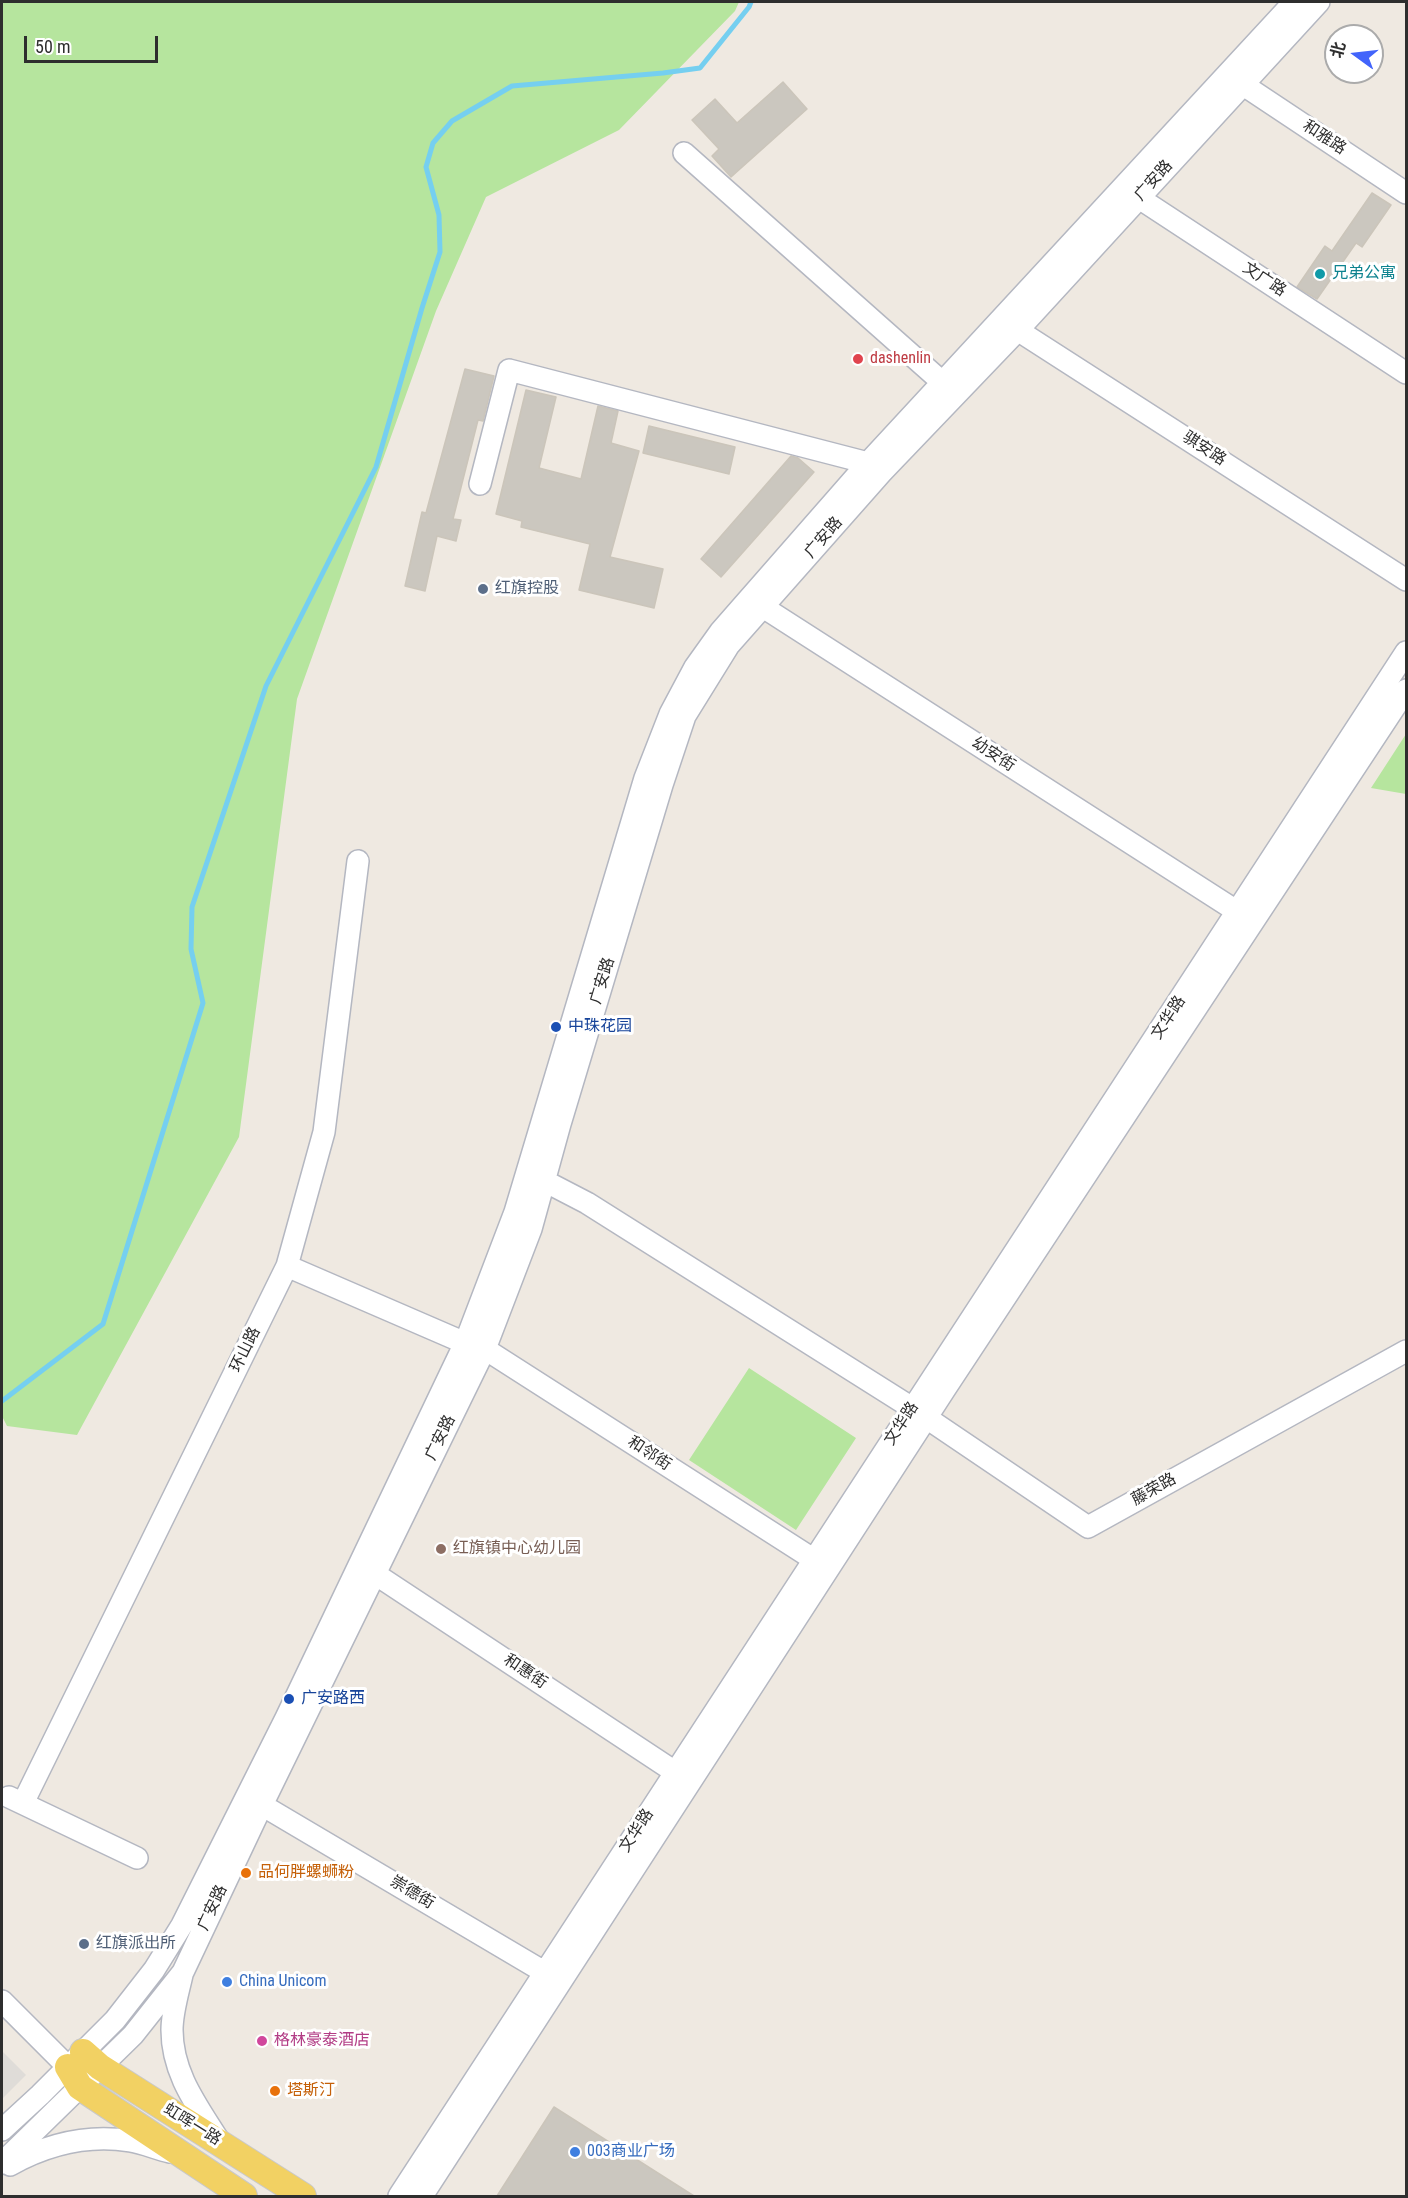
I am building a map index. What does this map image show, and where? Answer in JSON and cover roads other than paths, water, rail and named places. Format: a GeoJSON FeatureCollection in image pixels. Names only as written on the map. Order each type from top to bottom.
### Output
{"type":"FeatureCollection","features":[{"type":"Feature","properties":{"kind":"main road","name":"虹晖一路"},"geometry":{"type":"LineString","coordinates":[[83,2068],[221,2144],[303,2196]]}},
{"type":"Feature","properties":{"kind":"main road","name":"虹晖一路"},"geometry":{"type":"LineString","coordinates":[[83,2068],[183,2156],[244,2196]]}},
{"type":"Feature","properties":{"kind":"street","name":"广安路"},"geometry":{"type":"LineString","coordinates":[[1236,78],[1294,2]]}},
{"type":"Feature","properties":{"kind":"street","name":"广安路"},"geometry":{"type":"LineString","coordinates":[[2,2130],[83,2068],[132,2035],[183,1972],[255,1800],[475,1346],[515,1212],[536,1176],[602,921],[653,757],[670,714],[695,667],[720,632],[756,603],[875,468],[1236,78],[1319,2]]}},
{"type":"Feature","properties":{"kind":"street","name":"和雅路"},"geometry":{"type":"LineString","coordinates":[[1236,78],[1407,193]]}},
{"type":"Feature","properties":{"kind":"street"},"geometry":{"type":"LineString","coordinates":[[684,153],[942,382]]}},
{"type":"Feature","properties":{"kind":"street","name":"文广路"},"geometry":{"type":"LineString","coordinates":[[1131,191],[1407,373]]}},
{"type":"Feature","properties":{"kind":"street","name":"广安路"},"geometry":{"type":"LineString","coordinates":[[875,468],[942,382],[1009,325]]}},
{"type":"Feature","properties":{"kind":"street","name":"骐安路"},"geometry":{"type":"LineString","coordinates":[[1009,325],[1407,580]]}},
{"type":"Feature","properties":{"kind":"street"},"geometry":{"type":"LineString","coordinates":[[480,484],[509,370],[875,468]]}},
{"type":"Feature","properties":{"kind":"street","name":"幼安街"},"geometry":{"type":"LineString","coordinates":[[756,603],[1238,912]]}},
{"type":"Feature","properties":{"kind":"street","name":"文华路"},"geometry":{"type":"LineString","coordinates":[[399,2196],[553,1977],[919,1413],[1238,912],[1407,652]]}},
{"type":"Feature","properties":{"kind":"street","name":"文华路"},"geometry":{"type":"LineString","coordinates":[[422,2196],[675,1772],[813,1559],[919,1413],[1242,941],[1407,690]]}},
{"type":"Feature","properties":{"kind":"street","name":"环山路"},"geometry":{"type":"LineString","coordinates":[[137,1858],[16,1800],[287,1266],[324,1132],[358,861]]}},
{"type":"Feature","properties":{"kind":"street"},"geometry":{"type":"LineString","coordinates":[[1238,912],[1242,941]]}},
{"type":"Feature","properties":{"kind":"street"},"geometry":{"type":"LineString","coordinates":[[536,1176],[587,1203],[919,1413]]}},
{"type":"Feature","properties":{"kind":"street","name":"和邻街"},"geometry":{"type":"LineString","coordinates":[[287,1266],[475,1346],[813,1559]]}},
{"type":"Feature","properties":{"kind":"street","name":"藤荣路"},"geometry":{"type":"LineString","coordinates":[[919,1413],[1088,1527],[1407,1351]]}},
{"type":"Feature","properties":{"kind":"street","name":"和惠街"},"geometry":{"type":"LineString","coordinates":[[368,1568],[675,1772]]}},
{"type":"Feature","properties":{"kind":"street","name":"广安路"},"geometry":{"type":"LineString","coordinates":[[2,2163],[83,2068],[154,1971],[255,1800]]}},
{"type":"Feature","properties":{"kind":"street","name":"崇德街"},"geometry":{"type":"LineString","coordinates":[[255,1800],[553,1977]]}},
{"type":"Feature","properties":{"kind":"street"},"geometry":{"type":"LineString","coordinates":[[183,1972],[172,2029],[174,2058],[183,2084],[221,2144]]}},
{"type":"Feature","properties":{"kind":"street"},"geometry":{"type":"LineString","coordinates":[[2,2001],[83,2068]]}},
{"type":"Feature","properties":{"kind":"street"},"geometry":{"type":"LineString","coordinates":[[2,2169],[34,2152],[60,2143],[86,2139],[130,2141],[183,2156]]}},
{"type":"Feature","properties":{"kind":"waterway"},"geometry":{"type":"LineString","coordinates":[[2,1401],[103,1324],[203,1003],[191,949],[192,907],[266,686],[376,467],[440,252],[439,215],[426,167],[433,143],[452,121],[512,86],[700,68],[751,2]]}},
{"type":"Feature","properties":{"kind":"place","name":"兄弟公寓"},"geometry":{"type":"Point","coordinates":[1320,274]}},
{"type":"Feature","properties":{"kind":"place","name":"dashenlin"},"geometry":{"type":"Point","coordinates":[858,359]}},
{"type":"Feature","properties":{"kind":"place","name":"红旗控股"},"geometry":{"type":"Point","coordinates":[483,589]}},
{"type":"Feature","properties":{"kind":"place","name":"中珠花园"},"geometry":{"type":"Point","coordinates":[556,1027]}},
{"type":"Feature","properties":{"kind":"place","name":"红旗镇中心幼儿园"},"geometry":{"type":"Point","coordinates":[441,1549]}},
{"type":"Feature","properties":{"kind":"place","name":"广安路西"},"geometry":{"type":"Point","coordinates":[289,1699]}},
{"type":"Feature","properties":{"kind":"place","name":"品何胖螺蛳粉"},"geometry":{"type":"Point","coordinates":[246,1873]}},
{"type":"Feature","properties":{"kind":"place","name":"红旗派出所"},"geometry":{"type":"Point","coordinates":[84,1944]}},
{"type":"Feature","properties":{"kind":"place","name":"China Unicom"},"geometry":{"type":"Point","coordinates":[227,1982]}},
{"type":"Feature","properties":{"kind":"place","name":"格林豪泰酒店"},"geometry":{"type":"Point","coordinates":[262,2041]}},
{"type":"Feature","properties":{"kind":"place","name":"塔斯汀"},"geometry":{"type":"Point","coordinates":[275,2091]}},
{"type":"Feature","properties":{"kind":"place","name":"003商业广场"},"geometry":{"type":"Point","coordinates":[575,2152]}}]}
